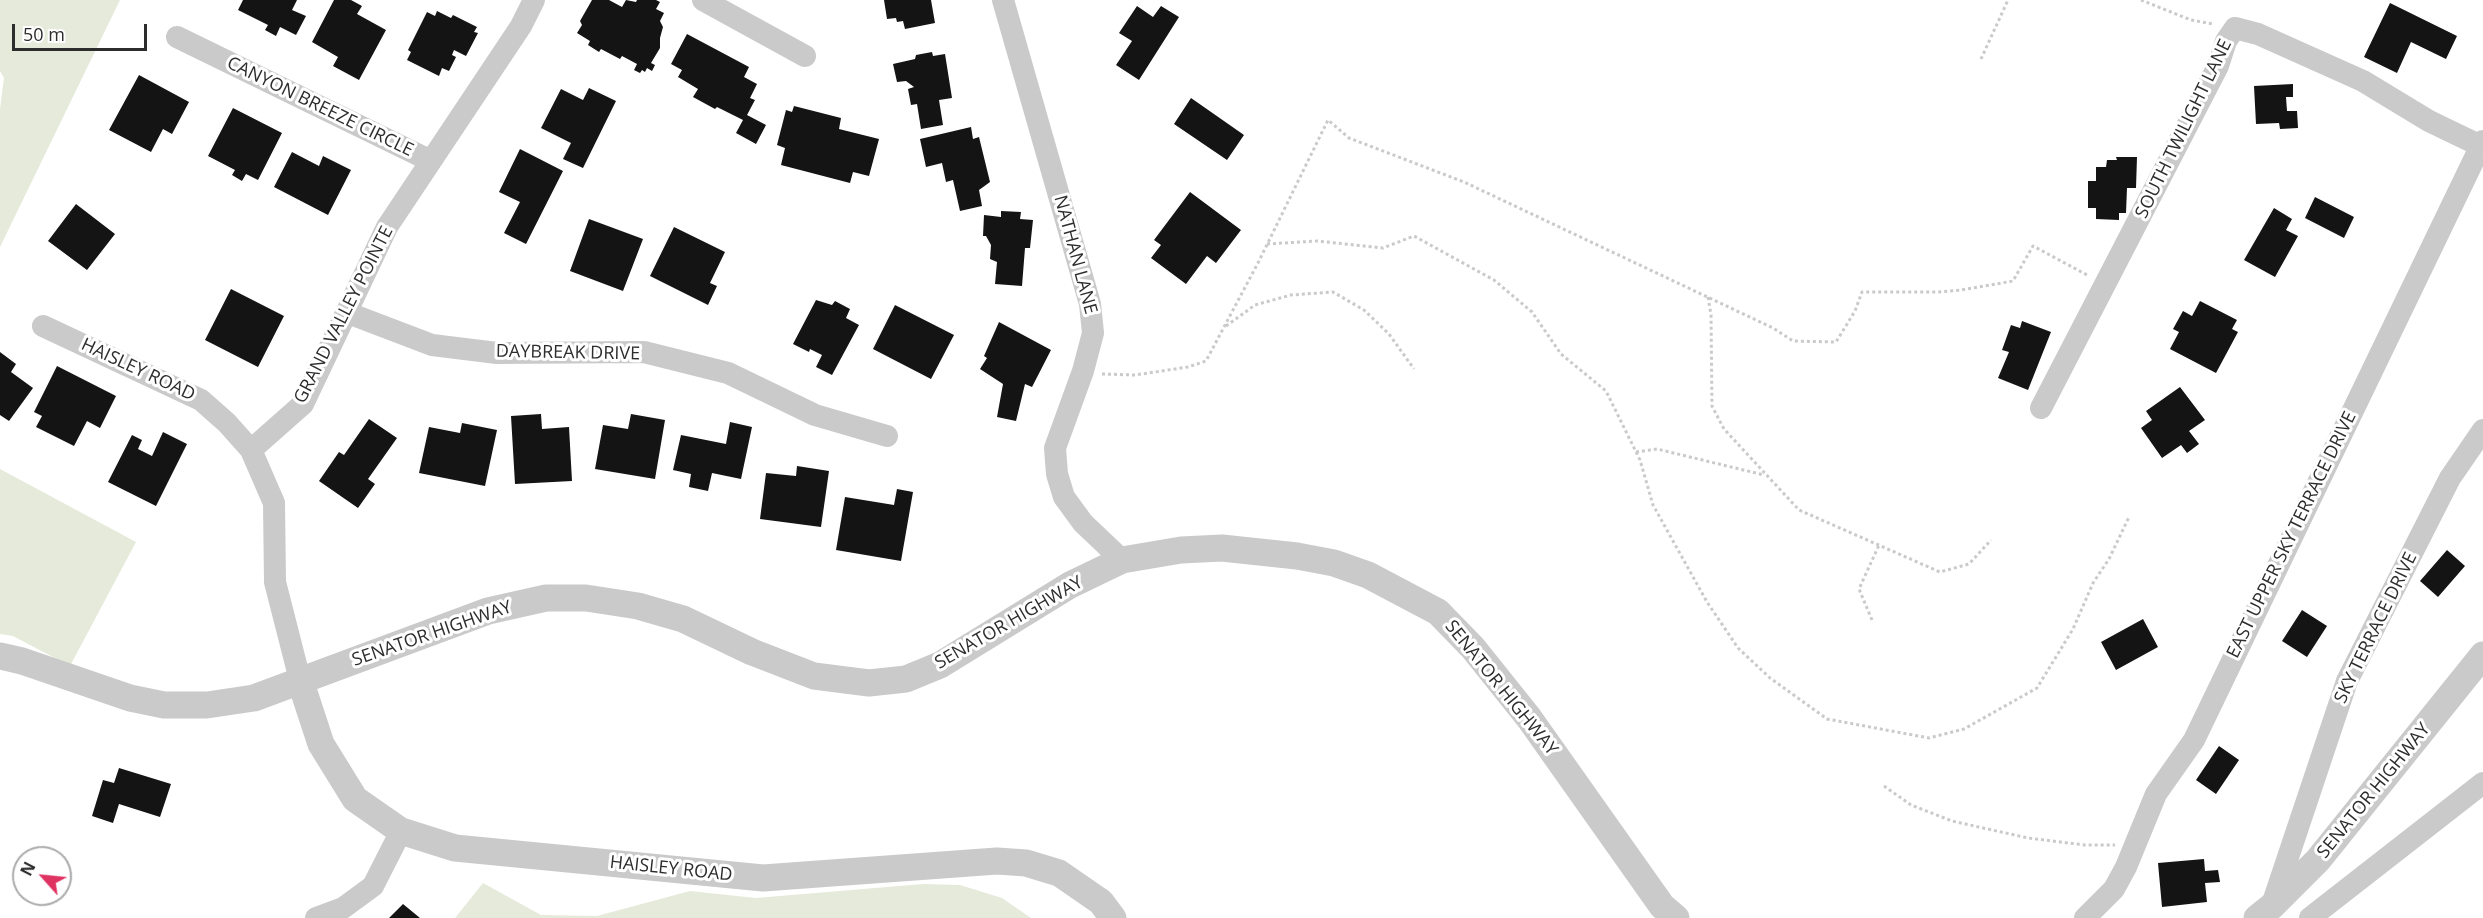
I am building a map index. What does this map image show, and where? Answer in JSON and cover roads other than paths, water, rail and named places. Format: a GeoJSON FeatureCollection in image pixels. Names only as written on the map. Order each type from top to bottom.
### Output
{"type":"FeatureCollection","features":[{"type":"Feature","properties":{"kind":"street","name":"GRAND VALLEY POINTE"},"geometry":{"type":"LineString","coordinates":[[251,450],[303,404],[387,227],[521,26],[534,0]]}},
{"type":"Feature","properties":{"kind":"street"},"geometry":{"type":"LineString","coordinates":[[703,0],[805,56]]}},
{"type":"Feature","properties":{"kind":"street","name":"NATHAN LANE"},"geometry":{"type":"LineString","coordinates":[[1003,0],[1090,304],[1093,333],[1083,371],[1055,448],[1057,474],[1064,497],[1083,523],[1122,560]]}},
{"type":"Feature","properties":{"kind":"street","name":"SOUTH TWILIGHT LANE"},"geometry":{"type":"LineString","coordinates":[[2041,408],[2218,66],[2226,41],[2235,28],[2258,34],[2363,81],[2429,121],[2482,144]]}},
{"type":"Feature","properties":{"kind":"street","name":"CANYON BREEZE CIRCLE"},"geometry":{"type":"LineString","coordinates":[[177,37],[431,161]]}},
{"type":"Feature","properties":{"kind":"street","name":"EAST UPPER SKY TERRACE DRIVE"},"geometry":{"type":"LineString","coordinates":[[2085,918],[2114,889],[2156,794],[2194,740],[2482,144]]}},
{"type":"Feature","properties":{"kind":"street","name":"DAYBREAK DRIVE"},"geometry":{"type":"LineString","coordinates":[[348,313],[432,345],[497,353],[644,352],[728,373],[815,415],[887,436]]}},
{"type":"Feature","properties":{"kind":"street","name":"HAISLEY ROAD"},"geometry":{"type":"LineString","coordinates":[[43,326],[201,400],[227,423],[251,450]]}},
{"type":"Feature","properties":{"kind":"street","name":"SKY TERRACE DRIVE"},"geometry":{"type":"LineString","coordinates":[[2264,912],[2347,681],[2450,478],[2483,430]]}},
{"type":"Feature","properties":{"kind":"street"},"geometry":{"type":"LineString","coordinates":[[251,450],[274,503],[275,582],[300,680]]}},
{"type":"Feature","properties":{"kind":"street","name":"SENATOR HIGHWAY"},"geometry":{"type":"LineString","coordinates":[[0,656],[22,661],[130,698],[164,705],[207,705],[254,698],[488,611],[546,598],[586,597],[638,606],[683,619],[752,652],[814,676],[869,683],[906,679],[940,665],[1070,585],[1122,560],[1181,550],[1222,548],[1297,556],[1334,563],[1368,575],[1438,612],[1473,648],[1529,718],[1662,906],[1676,918]]}},
{"type":"Feature","properties":{"kind":"street","name":"SENATOR HIGHWAY"},"geometry":{"type":"LineString","coordinates":[[2264,912],[2318,860],[2483,655]]}},
{"type":"Feature","properties":{"kind":"street","name":"HAISLEY ROAD"},"geometry":{"type":"LineString","coordinates":[[300,680],[321,744],[355,800],[401,831],[455,848],[763,878],[997,861],[1026,862],[1059,873],[1101,903],[1113,918]]}},
{"type":"Feature","properties":{"kind":"street"},"geometry":{"type":"LineString","coordinates":[[2310,918],[2483,783]]}},
{"type":"Feature","properties":{"kind":"street"},"geometry":{"type":"LineString","coordinates":[[316,918],[343,908],[373,886],[401,831]]}}]}
